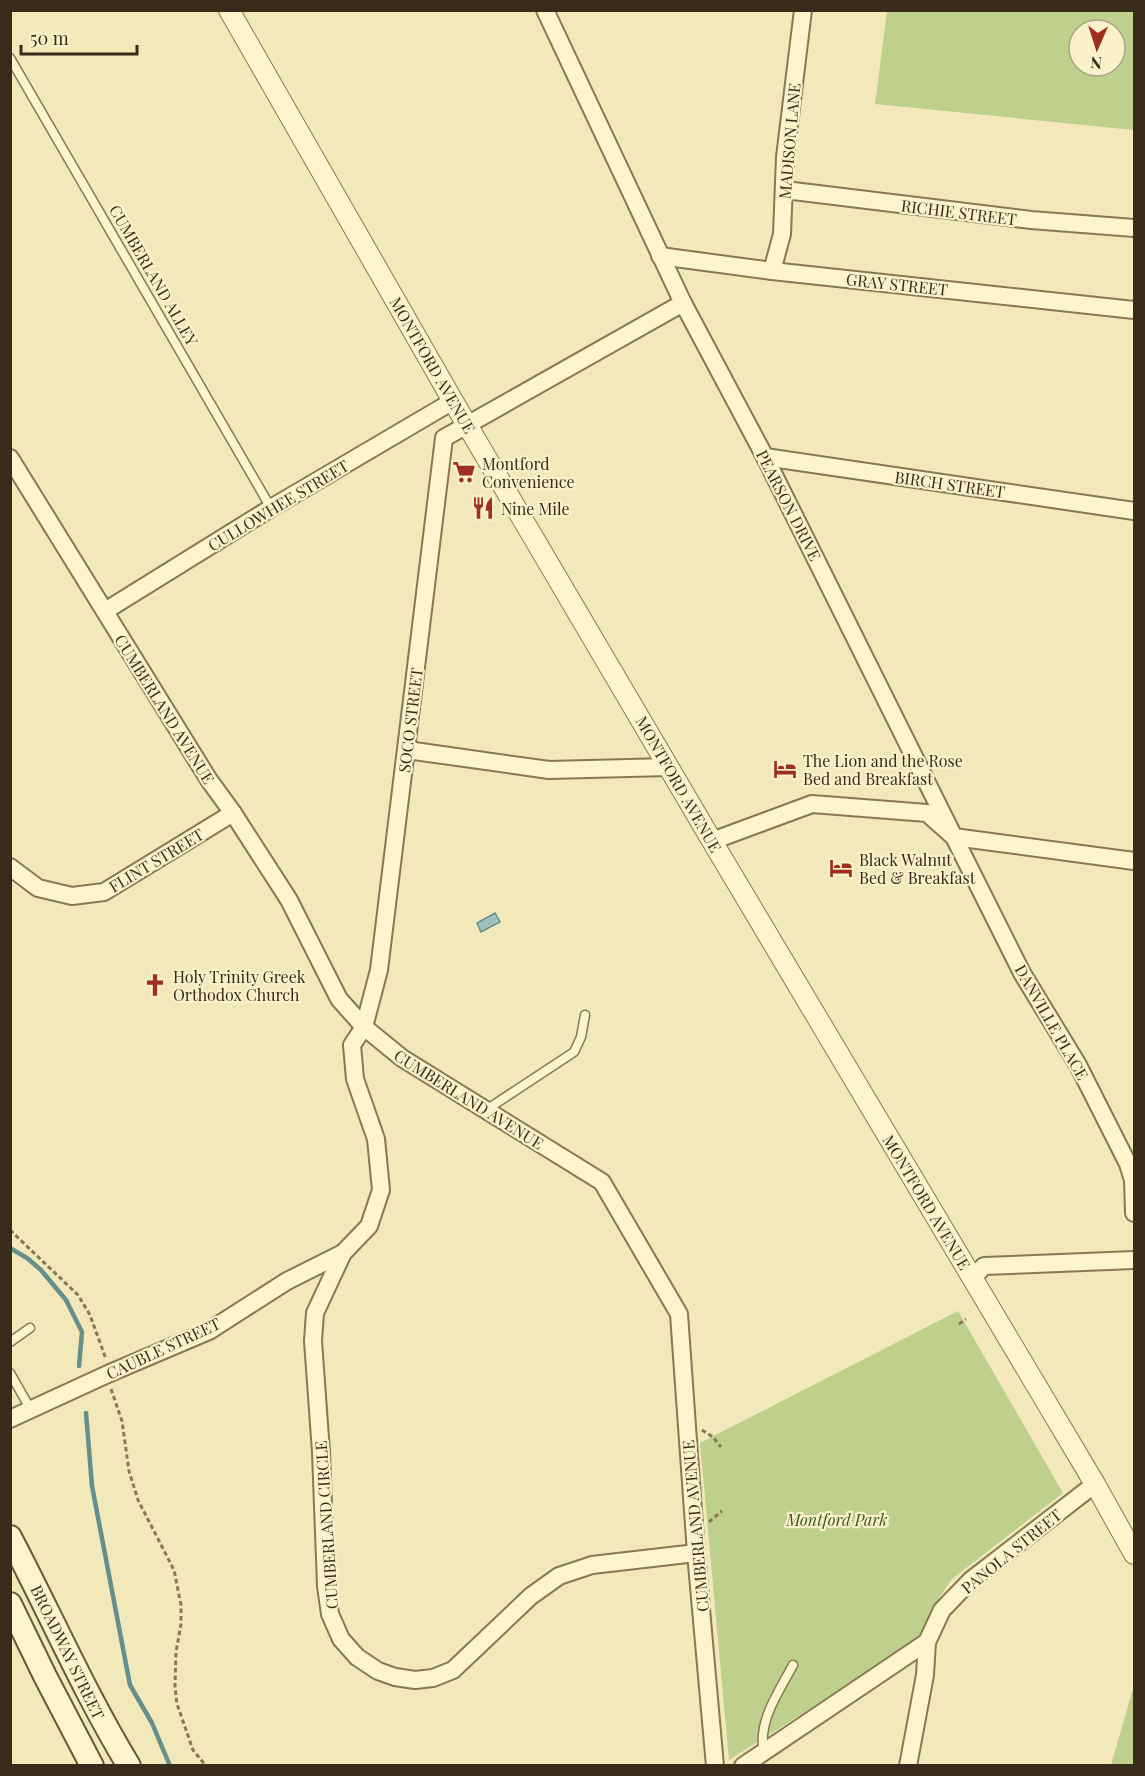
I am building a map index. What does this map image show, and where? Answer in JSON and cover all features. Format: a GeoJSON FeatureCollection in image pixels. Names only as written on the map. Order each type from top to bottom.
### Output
{"type":"FeatureCollection","features":[{"type":"Feature","properties":{"kind":"main road","name":"BROADWAY STREET"},"geometry":{"type":"LineString","coordinates":[[10,1537],[80,1680],[129,1766]]}},
{"type":"Feature","properties":{"kind":"main road","name":"BROADWAY STREET"},"geometry":{"type":"LineString","coordinates":[[10,1604],[92,1766]]}},
{"type":"Feature","properties":{"kind":"street","name":"MONTFORD AVENUE"},"geometry":{"type":"LineString","coordinates":[[229,10],[453,401],[1095,1484],[1134,1554]]}},
{"type":"Feature","properties":{"kind":"street","name":"PEARSON DRIVE"},"geometry":{"type":"LineString","coordinates":[[545,10],[682,303],[765,457],[954,837]]}},
{"type":"Feature","properties":{"kind":"street","name":"MADISON LANE"},"geometry":{"type":"LineString","coordinates":[[772,271],[782,234],[785,157],[803,10]]}},
{"type":"Feature","properties":{"kind":"street","name":"RICHIE STREET"},"geometry":{"type":"LineString","coordinates":[[785,190],[1031,220],[1134,228]]}},
{"type":"Feature","properties":{"kind":"street","name":"GRAY STREET"},"geometry":{"type":"LineString","coordinates":[[660,256],[772,271],[1134,310]]}},
{"type":"Feature","properties":{"kind":"street"},"geometry":{"type":"LineString","coordinates":[[468,425],[682,303]]}},
{"type":"Feature","properties":{"kind":"street","name":"CULLOWHEE STREET"},"geometry":{"type":"LineString","coordinates":[[105,610],[271,508],[453,401]]}},
{"type":"Feature","properties":{"kind":"street","name":"SOCO STREET"},"geometry":{"type":"LineString","coordinates":[[364,1027],[379,970],[444,438],[468,425]]}},
{"type":"Feature","properties":{"kind":"street","name":"BIRCH STREET"},"geometry":{"type":"LineString","coordinates":[[765,457],[1134,511]]}},
{"type":"Feature","properties":{"kind":"street","name":"CUMBERLAND AVENUE"},"geometry":{"type":"LineString","coordinates":[[10,458],[209,780],[289,900],[339,999],[364,1027],[402,1058],[602,1182],[679,1314],[696,1553],[716,1766]]}},
{"type":"Feature","properties":{"kind":"street"},"geometry":{"type":"LineString","coordinates":[[407,750],[549,770],[669,767]]}},
{"type":"Feature","properties":{"kind":"street"},"geometry":{"type":"LineString","coordinates":[[712,841],[812,804],[927,813],[954,837],[1134,861]]}},
{"type":"Feature","properties":{"kind":"street","name":"FLINT STREET"},"geometry":{"type":"LineString","coordinates":[[10,867],[38,888],[72,896],[104,892],[233,813]]}},
{"type":"Feature","properties":{"kind":"street","name":"DANVILLE PLACE"},"geometry":{"type":"LineString","coordinates":[[954,837],[1022,974],[1078,1065],[1128,1164],[1133,1180],[1134,1213]]}},
{"type":"Feature","properties":{"kind":"street","name":"CUMBERLAND CIRCLE"},"geometry":{"type":"LineString","coordinates":[[364,1027],[352,1045],[355,1079],[376,1139],[381,1190],[369,1226],[344,1252],[315,1313],[313,1341],[328,1596],[330,1614],[341,1639],[357,1657],[378,1671],[415,1680],[433,1678],[453,1670],[531,1596],[559,1576],[592,1565],[696,1553]]}},
{"type":"Feature","properties":{"kind":"street","name":"CAUBLE STREET"},"geometry":{"type":"LineString","coordinates":[[10,1419],[209,1331],[287,1281],[344,1252]]}},
{"type":"Feature","properties":{"kind":"street"},"geometry":{"type":"LineString","coordinates":[[973,1278],[984,1266],[1134,1260]]}},
{"type":"Feature","properties":{"kind":"street","name":"PANOLA STREET"},"geometry":{"type":"LineString","coordinates":[[908,1766],[925,1675],[927,1642],[942,1610],[971,1580],[1095,1484]]}},
{"type":"Feature","properties":{"kind":"street"},"geometry":{"type":"LineString","coordinates":[[742,1766],[927,1642]]}},
{"type":"Feature","properties":{"kind":"lane","name":"CUMBERLAND ALLEY"},"geometry":{"type":"LineString","coordinates":[[10,58],[271,508]]}},
{"type":"Feature","properties":{"kind":"lane"},"geometry":{"type":"LineString","coordinates":[[486,1110],[574,1052],[581,1037],[585,1015]]}},
{"type":"Feature","properties":{"kind":"lane"},"geometry":{"type":"LineString","coordinates":[[10,1342],[30,1328]]}},
{"type":"Feature","properties":{"kind":"lane"},"geometry":{"type":"LineString","coordinates":[[10,1373],[31,1410]]}},
{"type":"Feature","properties":{"kind":"lane"},"geometry":{"type":"LineString","coordinates":[[764,1751],[761,1739],[770,1710],[793,1665]]}},
{"type":"Feature","properties":{"kind":"path"},"geometry":{"type":"LineString","coordinates":[[10,1230],[78,1295],[90,1315],[103,1347],[112,1392],[122,1421],[129,1471],[138,1500],[174,1570],[181,1624],[176,1652],[177,1704],[193,1750],[206,1766]]}},
{"type":"Feature","properties":{"kind":"path"},"geometry":{"type":"LineString","coordinates":[[958,1324],[966,1319]]}},
{"type":"Feature","properties":{"kind":"path"},"geometry":{"type":"LineString","coordinates":[[698,1428],[713,1437],[721,1447]]}},
{"type":"Feature","properties":{"kind":"path"},"geometry":{"type":"LineString","coordinates":[[708,1523],[722,1511]]}},
{"type":"Feature","properties":{"kind":"green space"},"geometry":{"type":"Polygon","coordinates":[[[887,11],[1134,11],[1134,130],[875,104],[887,11]]]}},
{"type":"Feature","properties":{"kind":"green space","name":"Montford Park"},"geometry":{"type":"Polygon","coordinates":[[[958,1311],[1063,1493],[952,1579],[939,1598],[922,1638],[729,1760],[700,1443],[958,1311]]]}},
{"type":"Feature","properties":{"kind":"green space"},"geometry":{"type":"Polygon","coordinates":[[[1134,1685],[1134,1765],[1111,1765],[1134,1685]]]}},
{"type":"Feature","properties":{"kind":"water"},"geometry":{"type":"Polygon","coordinates":[[[495,913],[500,922],[481,932],[477,923],[495,913]]]}},
{"type":"Feature","properties":{"kind":"waterway"},"geometry":{"type":"LineString","coordinates":[[10,1248],[41,1270],[66,1300],[82,1332],[79,1366]]}},
{"type":"Feature","properties":{"kind":"waterway"},"geometry":{"type":"LineString","coordinates":[[86,1413],[92,1486],[130,1685],[152,1723],[170,1766]]}},
{"type":"Feature","properties":{"kind":"place","name":"Montford Convenience"},"geometry":{"type":"Point","coordinates":[464,472]}},
{"type":"Feature","properties":{"kind":"place","name":"Nine Mile"},"geometry":{"type":"Point","coordinates":[483,508]}},
{"type":"Feature","properties":{"kind":"place","name":"The Lion and the Rose Bed and Breakfast"},"geometry":{"type":"Point","coordinates":[785,769]}},
{"type":"Feature","properties":{"kind":"place","name":"Black Walnut Bed & Breakfast"},"geometry":{"type":"Point","coordinates":[841,868]}},
{"type":"Feature","properties":{"kind":"place","name":"Holy Trinity Greek Orthodox Church"},"geometry":{"type":"Point","coordinates":[155,985]}}]}
